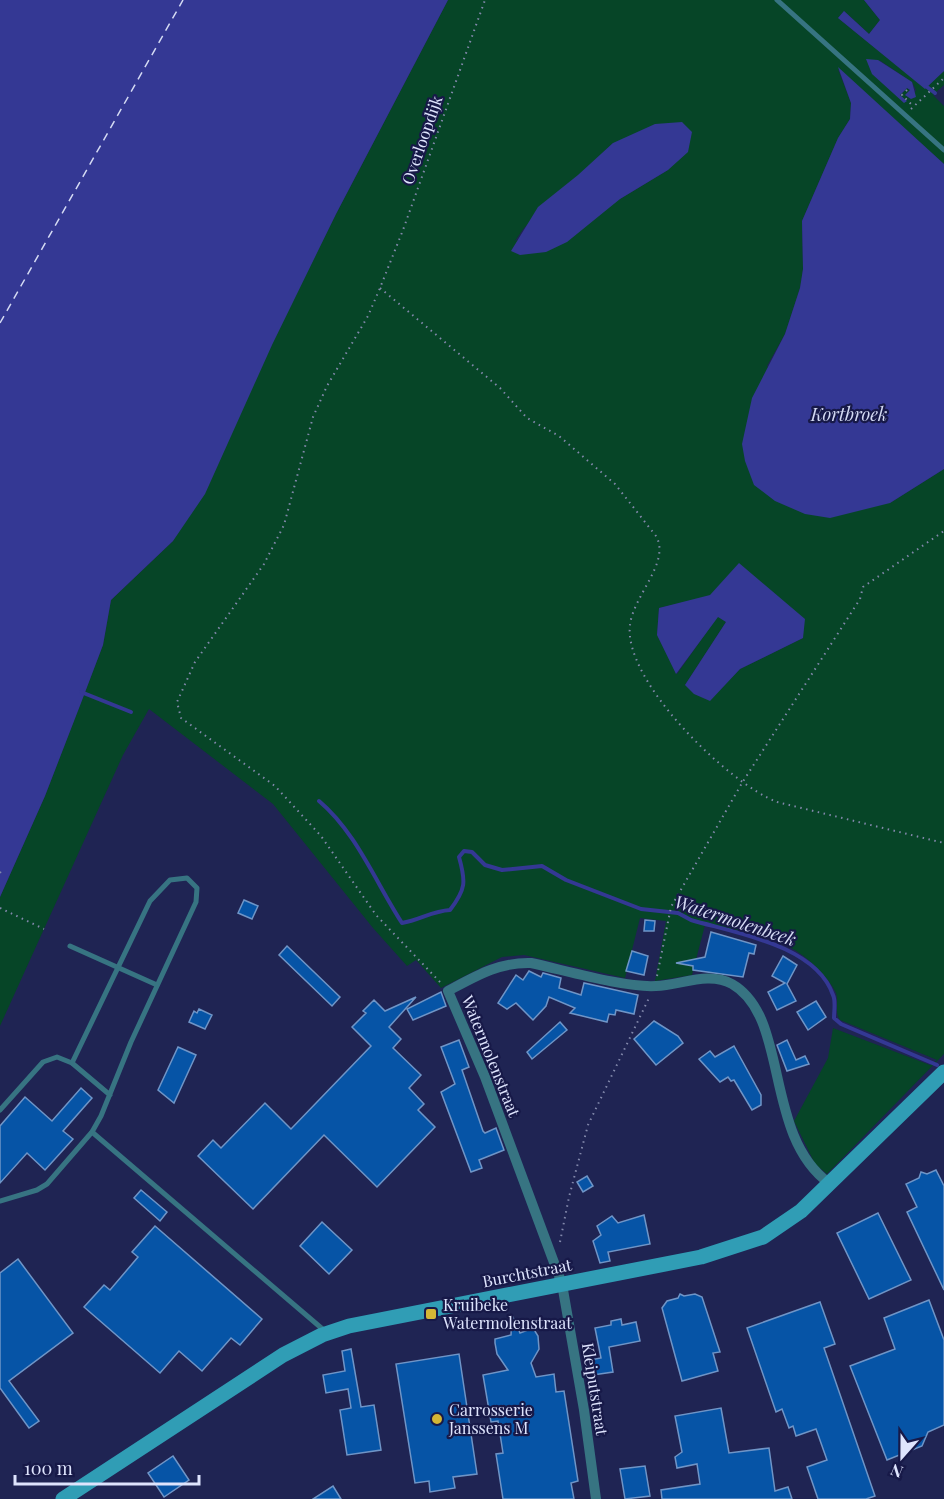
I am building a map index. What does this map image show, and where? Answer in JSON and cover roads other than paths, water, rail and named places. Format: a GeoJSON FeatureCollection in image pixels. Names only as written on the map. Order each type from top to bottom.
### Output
{"type":"FeatureCollection","features":[{"type":"Feature","properties":{"kind":"main road","name":"Burchtstraat"},"geometry":{"type":"LineString","coordinates":[[63,1499],[283,1355],[328,1333],[349,1326],[701,1257],[763,1237],[801,1211],[944,1072]]}},
{"type":"Feature","properties":{"kind":"street","name":"Watermolenstraat"},"geometry":{"type":"LineString","coordinates":[[562,1284],[485,1077],[448,991],[494,967],[513,963],[531,963],[655,986],[715,979],[732,984],[747,996],[758,1012],[786,1118],[796,1145],[816,1173],[829,1183]]}},
{"type":"Feature","properties":{"kind":"street","name":"Kleiputstraat"},"geometry":{"type":"LineString","coordinates":[[562,1284],[584,1410],[596,1499]]}},
{"type":"Feature","properties":{"kind":"lane"},"geometry":{"type":"LineString","coordinates":[[777,0],[944,150]]}},
{"type":"Feature","properties":{"kind":"lane"},"geometry":{"type":"LineString","coordinates":[[0,1201],[37,1190],[47,1184],[92,1132],[198,895],[193,881],[187,878],[170,880],[155,893],[72,1063]]}},
{"type":"Feature","properties":{"kind":"lane"},"geometry":{"type":"LineString","coordinates":[[70,946],[157,985]]}},
{"type":"Feature","properties":{"kind":"lane"},"geometry":{"type":"LineString","coordinates":[[0,1110],[42,1062],[57,1057],[72,1063],[110,1095]]}},
{"type":"Feature","properties":{"kind":"lane"},"geometry":{"type":"LineString","coordinates":[[92,1132],[328,1333]]}},
{"type":"Feature","properties":{"kind":"water"},"geometry":{"type":"Polygon","coordinates":[[[0,0],[448,0],[336,214],[272,345],[205,494],[173,541],[111,600],[103,645],[45,796],[0,897],[0,0]]]}},
{"type":"Feature","properties":{"kind":"water"},"geometry":{"type":"Polygon","coordinates":[[[864,0],[944,0],[944,71],[925,89],[838,18],[844,11],[869,34],[880,20],[864,0]]]}},
{"type":"Feature","properties":{"kind":"water"},"geometry":{"type":"Polygon","coordinates":[[[866,59],[878,60],[912,82],[916,97],[911,99],[905,95],[910,90],[907,88],[900,95],[907,101],[904,103],[872,74],[866,59]]]}},
{"type":"Feature","properties":{"kind":"water","name":"Kortbroek"},"geometry":{"type":"Polygon","coordinates":[[[838,67],[944,164],[944,469],[890,503],[830,518],[805,514],[775,501],[754,485],[745,461],[742,444],[752,398],[785,334],[800,288],[803,269],[802,221],[838,138],[850,119],[851,103],[838,67]]]}},
{"type":"Feature","properties":{"kind":"water"},"geometry":{"type":"Polygon","coordinates":[[[682,122],[692,132],[688,152],[668,170],[620,199],[567,242],[546,252],[520,255],[511,251],[538,207],[613,143],[655,124],[682,122]]]}},
{"type":"Feature","properties":{"kind":"water"},"geometry":{"type":"Polygon","coordinates":[[[739,563],[805,619],[803,638],[740,669],[710,701],[694,694],[685,685],[726,622],[718,617],[676,674],[657,635],[659,608],[710,595],[739,563]]]}},
{"type":"Feature","properties":{"kind":"waterway"},"geometry":{"type":"LineString","coordinates":[[927,87],[935,93]]}},
{"type":"Feature","properties":{"kind":"waterway","name":"Watermolenbeek"},"geometry":{"type":"LineString","coordinates":[[81,692],[131,712]]}},
{"type":"Feature","properties":{"kind":"waterway","name":"Watermolenbeek"},"geometry":{"type":"LineString","coordinates":[[319,801],[355,843],[402,923],[450,910],[462,891],[463,873],[459,857],[464,851],[472,852],[485,865],[502,870],[542,866],[566,880],[641,909],[678,913],[691,920],[751,936],[792,953],[810,964],[824,978],[834,997],[834,1018],[841,1024],[937,1065]]}},
{"type":"Feature","properties":{"kind":"place","name":"Kruibeke Watermolenstraat"},"geometry":{"type":"Point","coordinates":[431,1314]}},
{"type":"Feature","properties":{"kind":"place","name":"Carrosserie Janssens M"},"geometry":{"type":"Point","coordinates":[437,1419]}}]}
